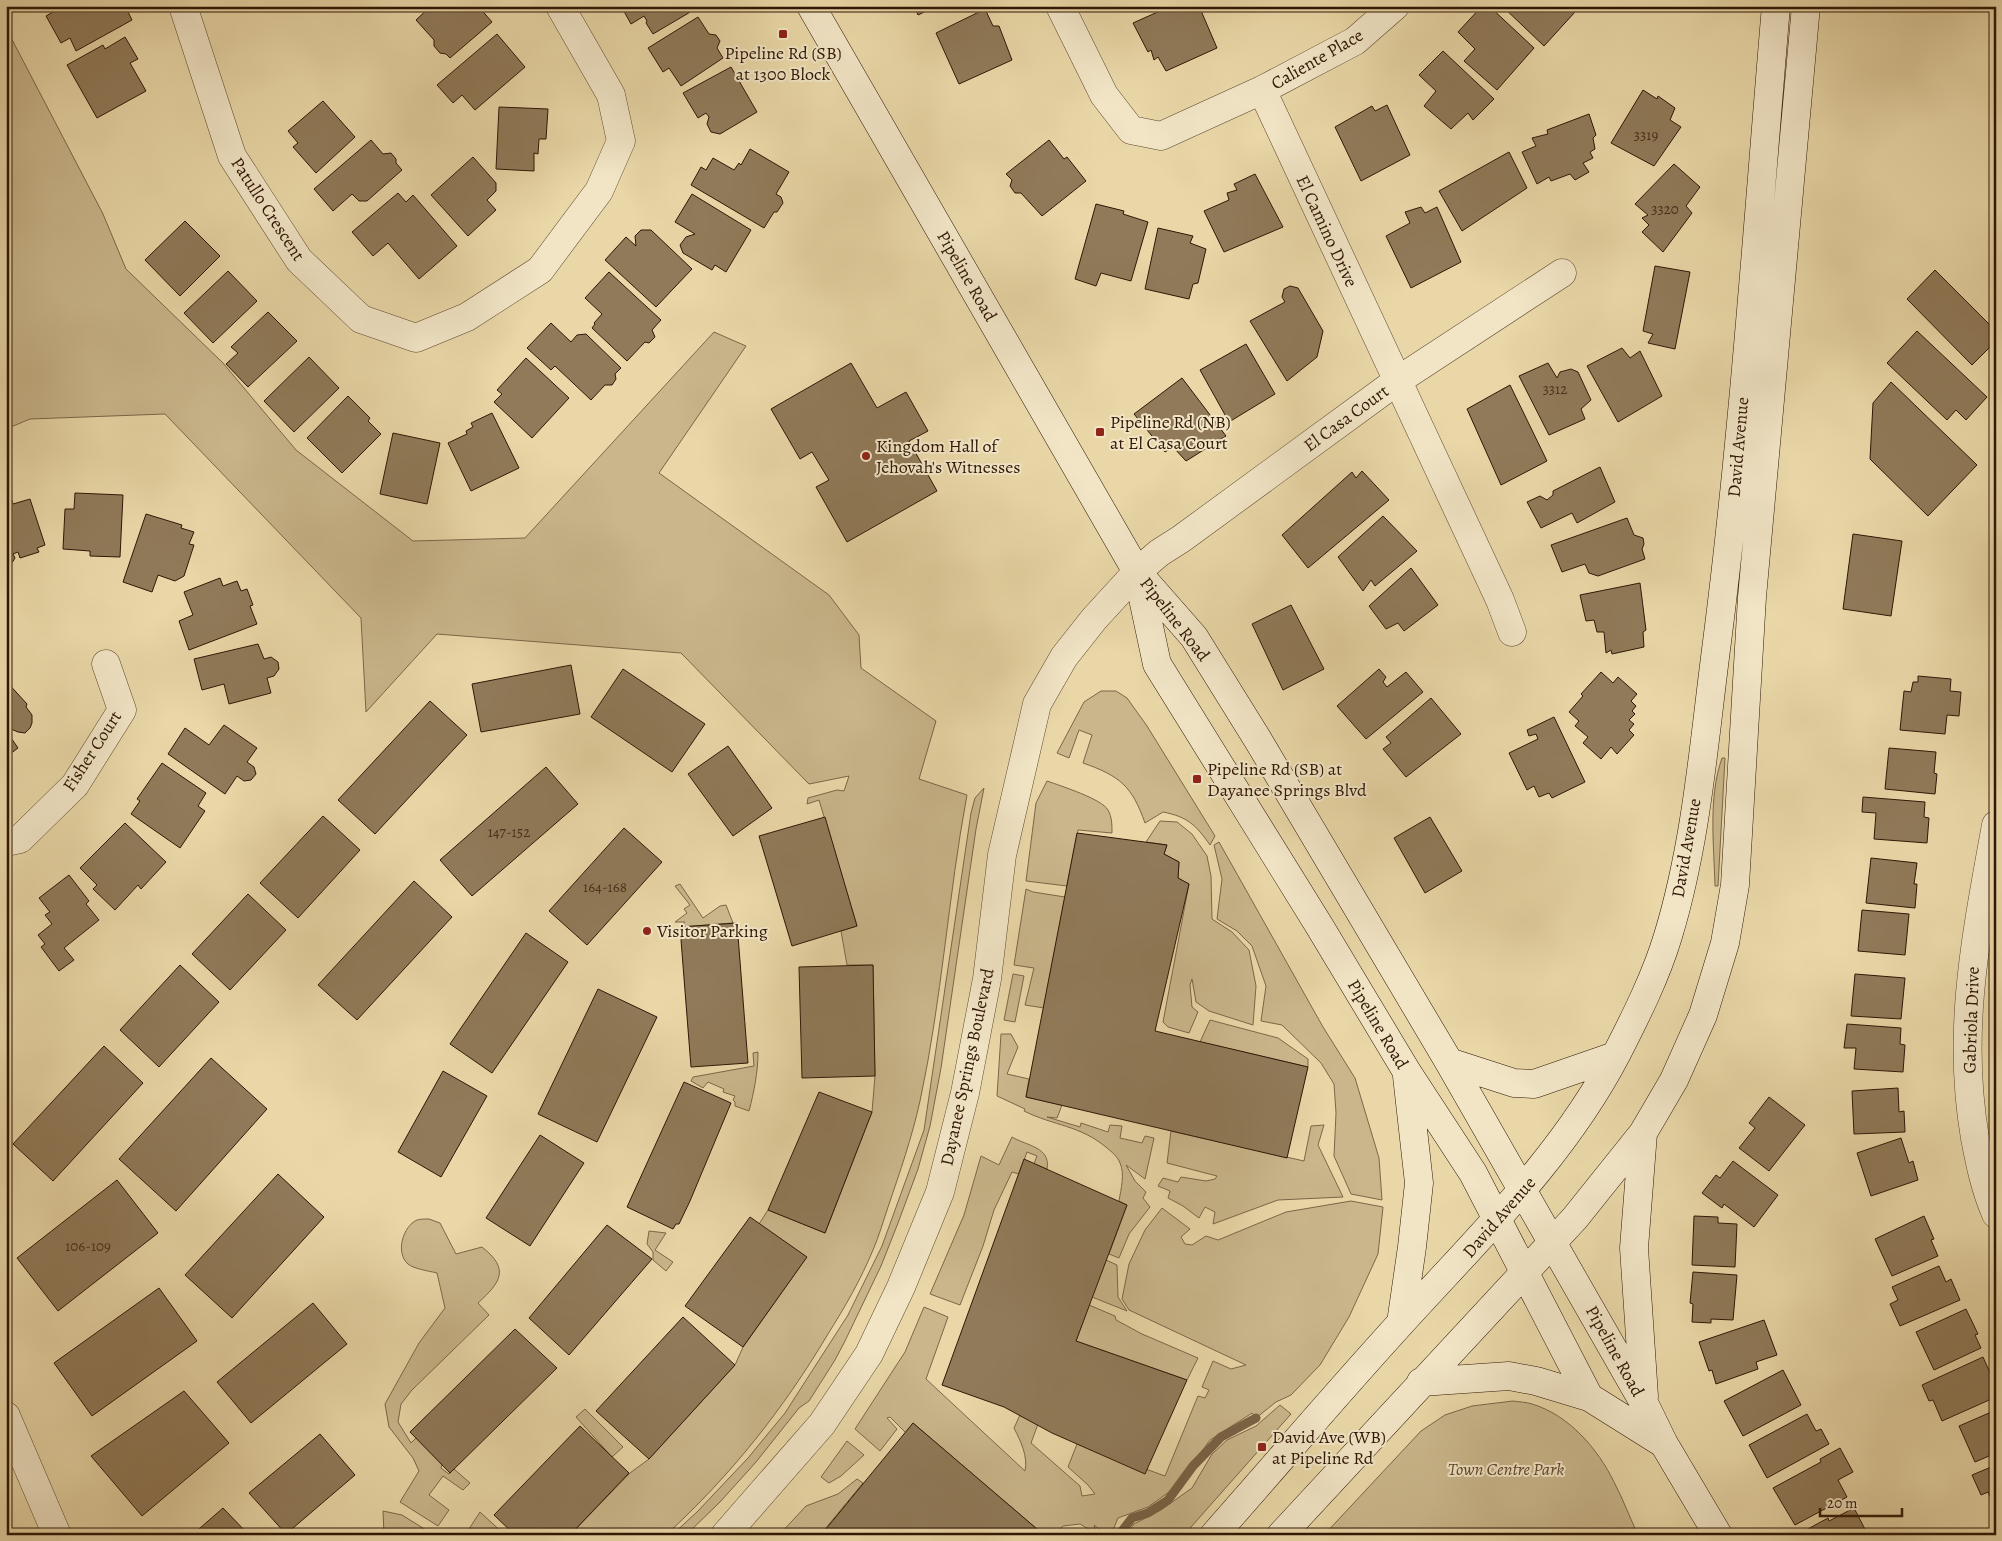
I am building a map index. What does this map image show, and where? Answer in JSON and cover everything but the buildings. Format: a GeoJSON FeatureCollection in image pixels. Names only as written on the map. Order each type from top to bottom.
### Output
{"type":"FeatureCollection","features":[{"type":"Feature","properties":{"kind":"main road","name":"Patullo Crescent"},"geometry":{"type":"LineString","coordinates":[[183,6],[232,156],[299,260],[361,320],[416,338],[467,318],[540,270],[599,191],[621,141],[611,95],[560,6]]}},
{"type":"Feature","properties":{"kind":"main road","name":"Pipeline Road"},"geometry":{"type":"LineString","coordinates":[[811,6],[1137,572],[1194,637],[1258,740],[1449,1062],[1644,1403],[1664,1444],[1718,1535]]}},
{"type":"Feature","properties":{"kind":"main road"},"geometry":{"type":"LineString","coordinates":[[1060,6],[1104,95],[1132,130],[1161,136],[1262,90]]}},
{"type":"Feature","properties":{"kind":"main road","name":"Caliente Place"},"geometry":{"type":"LineString","coordinates":[[1262,90],[1355,41],[1394,6]]}},
{"type":"Feature","properties":{"kind":"main road","name":"David Avenue"},"geometry":{"type":"LineString","coordinates":[[1214,1535],[1400,1323],[1522,1192],[1571,1128],[1616,1056],[1644,998],[1668,939],[1686,867],[1729,548],[1776,6]]}},
{"type":"Feature","properties":{"kind":"main road","name":"David Avenue"},"geometry":{"type":"LineString","coordinates":[[1281,1535],[1552,1242],[1604,1183],[1643,1133],[1674,1080],[1703,1014],[1725,943],[1736,885],[1752,597],[1806,6]]}},
{"type":"Feature","properties":{"kind":"main road","name":"El Camino Drive"},"geometry":{"type":"LineString","coordinates":[[1262,90],[1500,600],[1512,632]]}},
{"type":"Feature","properties":{"kind":"main road","name":"El Casa Court"},"geometry":{"type":"LineString","coordinates":[[1137,572],[1159,553],[1181,539],[1397,380],[1562,273]]}},
{"type":"Feature","properties":{"kind":"main road","name":"Pipeline Road"},"geometry":{"type":"LineString","coordinates":[[1137,572],[1157,664],[1320,926],[1407,1072],[1472,1173],[1589,1397],[1664,1444]]}},
{"type":"Feature","properties":{"kind":"main road","name":"Dayanee Springs Boulevard"},"geometry":{"type":"LineString","coordinates":[[725,1535],[822,1424],[869,1354],[901,1287],[940,1192],[965,1093],[987,980],[1002,855],[1037,704],[1064,657],[1137,572]]}},
{"type":"Feature","properties":{"kind":"main road","name":"Fisher Court"},"geometry":{"type":"LineString","coordinates":[[6,842],[20,839],[75,784],[122,710],[106,664]]}},
{"type":"Feature","properties":{"kind":"main road","name":"Gabriola Drive"},"geometry":{"type":"LineString","coordinates":[[1996,825],[1977,929],[1969,993],[1967,1063],[1972,1119],[1982,1177],[1996,1214]]}},
{"type":"Feature","properties":{"kind":"main road"},"geometry":{"type":"LineString","coordinates":[[1449,1062],[1514,1083],[1534,1084],[1616,1056]]}},
{"type":"Feature","properties":{"kind":"main road"},"geometry":{"type":"LineString","coordinates":[[1400,1323],[1412,1247],[1419,1183],[1407,1072]]}},
{"type":"Feature","properties":{"kind":"main road"},"geometry":{"type":"LineString","coordinates":[[1643,1133],[1634,1248],[1644,1403]]}},
{"type":"Feature","properties":{"kind":"main road"},"geometry":{"type":"LineString","coordinates":[[1421,1382],[1509,1376],[1589,1397]]}},
{"type":"Feature","properties":{"kind":"main road"},"geometry":{"type":"LineString","coordinates":[[6,1416],[57,1535]]}},
{"type":"Feature","properties":{"kind":"green space"},"geometry":{"type":"Polygon","coordinates":[[[6,28],[103,214],[126,269],[223,363],[296,450],[413,541],[525,538],[714,332],[746,346],[659,473],[829,595],[859,635],[861,668],[936,721],[919,779],[967,795],[928,1063],[910,1141],[897,1181],[877,1239],[863,1272],[847,1303],[811,1362],[774,1415],[734,1465],[713,1489],[666,1535],[570,1535],[630,1473],[649,1459],[735,1365],[743,1347],[806,1258],[759,1224],[768,1210],[825,1233],[872,1112],[875,1076],[873,965],[847,965],[841,931],[857,926],[819,800],[807,804],[808,798],[837,790],[844,791],[849,776],[809,784],[681,653],[437,634],[366,712],[361,618],[165,414],[30,419],[6,429],[6,28]]]}},
{"type":"Feature","properties":{"kind":"green space"},"geometry":{"type":"Polygon","coordinates":[[[1101,691],[1116,691],[1127,698],[1147,726],[1215,836],[1210,845],[1196,827],[1179,816],[1163,812],[1145,823],[1135,800],[1123,784],[1106,773],[1083,763],[1092,735],[1079,730],[1069,758],[1057,753],[1084,702],[1101,691]]]}},
{"type":"Feature","properties":{"kind":"green space"},"geometry":{"type":"Polygon","coordinates":[[[1722,758],[1725,758],[1718,886],[1715,886],[1713,805],[1722,758]]]}},
{"type":"Feature","properties":{"kind":"green space"},"geometry":{"type":"Polygon","coordinates":[[[1047,781],[1098,802],[1108,810],[1111,818],[1112,833],[1078,830],[1067,886],[1026,881],[1036,803],[1047,781]]]}},
{"type":"Feature","properties":{"kind":"green space"},"geometry":{"type":"Polygon","coordinates":[[[984,788],[976,829],[941,1068],[930,1126],[918,1169],[881,1266],[835,1360],[809,1401],[799,1408],[756,1462],[720,1502],[686,1535],[672,1535],[697,1512],[748,1458],[785,1413],[848,1315],[882,1246],[924,1130],[971,813],[975,798],[984,788]]]}},
{"type":"Feature","properties":{"kind":"green space"},"geometry":{"type":"Polygon","coordinates":[[[1160,821],[1177,822],[1192,834],[1207,856],[1211,876],[1212,919],[1232,932],[1249,950],[1256,986],[1253,1025],[1209,1011],[1196,1002],[1192,979],[1190,985],[1192,1007],[1198,1012],[1189,1033],[1168,1027],[1163,1022],[1189,884],[1178,878],[1179,862],[1164,854],[1167,845],[1146,842],[1160,821]]]}},
{"type":"Feature","properties":{"kind":"green space"},"geometry":{"type":"Polygon","coordinates":[[[1219,842],[1323,1027],[1355,1078],[1379,1158],[1382,1200],[1351,1194],[1334,1156],[1336,1113],[1334,1084],[1321,1063],[1282,1025],[1261,1021],[1266,986],[1252,946],[1237,931],[1217,919],[1222,879],[1214,845],[1219,842]]]}},
{"type":"Feature","properties":{"kind":"green space"},"geometry":{"type":"Polygon","coordinates":[[[680,884],[703,918],[720,906],[726,905],[733,923],[680,927],[685,922],[675,922],[687,913],[684,909],[690,905],[675,886],[680,884]]]}},
{"type":"Feature","properties":{"kind":"green space"},"geometry":{"type":"Polygon","coordinates":[[[1026,889],[1033,892],[1065,897],[1044,1008],[1025,1005],[1034,968],[1014,965],[1026,889]]]}},
{"type":"Feature","properties":{"kind":"green space"},"geometry":{"type":"Polygon","coordinates":[[[1013,974],[1024,976],[1015,1022],[1004,1020],[1013,974]]]}},
{"type":"Feature","properties":{"kind":"green space"},"geometry":{"type":"Polygon","coordinates":[[[1210,1020],[1278,1038],[1308,1059],[1308,1067],[1200,1042],[1210,1020]]]}},
{"type":"Feature","properties":{"kind":"green space"},"geometry":{"type":"Polygon","coordinates":[[[1001,1034],[1011,1034],[1018,1047],[1007,1074],[1029,1079],[1026,1097],[1062,1105],[1057,1118],[1047,1117],[1080,1127],[1081,1123],[1108,1132],[1110,1125],[1122,1126],[1120,1138],[1142,1143],[1145,1136],[1154,1138],[1145,1179],[1126,1165],[1135,1181],[1146,1192],[1143,1198],[1150,1207],[1129,1234],[1119,1258],[1109,1254],[1127,1205],[1119,1201],[1122,1177],[1119,1161],[1115,1155],[1097,1140],[1077,1130],[1035,1116],[1024,1111],[1025,1109],[997,1096],[1001,1034]]]}},
{"type":"Feature","properties":{"kind":"green space"},"geometry":{"type":"Polygon","coordinates":[[[758,1052],[755,1082],[749,1111],[735,1106],[733,1100],[735,1096],[723,1092],[724,1089],[708,1082],[703,1088],[691,1081],[693,1077],[754,1066],[753,1053],[758,1052]]]}},
{"type":"Feature","properties":{"kind":"green space"},"geometry":{"type":"Polygon","coordinates":[[[1324,1125],[1318,1145],[1343,1197],[1278,1200],[1213,1224],[1215,1212],[1205,1207],[1199,1218],[1168,1198],[1170,1191],[1158,1186],[1163,1178],[1178,1182],[1181,1177],[1206,1181],[1215,1179],[1217,1176],[1167,1163],[1171,1131],[1304,1161],[1311,1126],[1324,1125]]]}},
{"type":"Feature","properties":{"kind":"green space"},"geometry":{"type":"Polygon","coordinates":[[[1012,1137],[1042,1152],[1047,1162],[1047,1169],[1034,1164],[1037,1156],[1027,1152],[1019,1174],[1012,1172],[994,1210],[983,1246],[960,1305],[930,1294],[964,1215],[981,1156],[999,1165],[1012,1137]]]}},
{"type":"Feature","properties":{"kind":"green space"},"geometry":{"type":"Polygon","coordinates":[[[1351,1201],[1383,1207],[1378,1254],[1349,1317],[1320,1365],[1291,1395],[1276,1402],[1256,1418],[1252,1413],[1210,1440],[1176,1487],[1148,1507],[1118,1518],[1111,1535],[1107,1535],[1094,1525],[1097,1534],[1080,1524],[1063,1526],[1054,1535],[1044,1535],[913,1423],[906,1433],[890,1417],[887,1418],[897,1429],[880,1451],[855,1429],[905,1352],[924,1307],[948,1317],[926,1379],[1025,1471],[1025,1454],[1014,1428],[1020,1415],[1038,1424],[1031,1443],[1080,1486],[1082,1496],[1095,1494],[1068,1467],[1077,1444],[1165,1476],[1198,1396],[1205,1398],[1209,1390],[1202,1387],[1213,1361],[1231,1369],[1246,1365],[1129,1310],[1122,1299],[1129,1264],[1145,1230],[1162,1208],[1190,1229],[1181,1237],[1185,1244],[1192,1245],[1206,1236],[1218,1240],[1286,1212],[1351,1201]]]}},
{"type":"Feature","properties":{"kind":"green space"},"geometry":{"type":"Polygon","coordinates":[[[429,1219],[440,1223],[456,1254],[482,1247],[491,1255],[499,1269],[497,1282],[478,1303],[489,1315],[412,1390],[401,1404],[398,1422],[411,1443],[416,1438],[442,1464],[441,1468],[449,1474],[454,1469],[470,1483],[463,1490],[443,1476],[429,1495],[449,1510],[438,1526],[400,1502],[419,1471],[413,1458],[389,1427],[385,1404],[419,1343],[445,1308],[437,1273],[411,1266],[404,1259],[402,1253],[402,1240],[408,1228],[417,1220],[429,1219]]]}},
{"type":"Feature","properties":{"kind":"green space"},"geometry":{"type":"Polygon","coordinates":[[[649,1231],[666,1233],[655,1250],[673,1262],[666,1271],[653,1260],[653,1252],[647,1244],[649,1231]]]}},
{"type":"Feature","properties":{"kind":"green space"},"geometry":{"type":"Polygon","coordinates":[[[1106,1260],[1117,1265],[1118,1297],[1127,1311],[1092,1297],[1106,1260]]]}},
{"type":"Feature","properties":{"kind":"green space"},"geometry":{"type":"Polygon","coordinates":[[[1089,1305],[1115,1316],[1116,1320],[1142,1334],[1198,1358],[1187,1380],[1076,1341],[1089,1305]]]}},
{"type":"Feature","properties":{"kind":"green space","name":"Town Centre Park"},"geometry":{"type":"Polygon","coordinates":[[[1513,1401],[1530,1403],[1545,1409],[1558,1416],[1581,1435],[1600,1457],[1638,1535],[1324,1535],[1421,1431],[1445,1415],[1472,1406],[1513,1401]]]}},
{"type":"Feature","properties":{"kind":"green space"},"geometry":{"type":"Polygon","coordinates":[[[1280,1405],[1291,1414],[1184,1535],[1126,1535],[1134,1524],[1161,1510],[1192,1488],[1212,1454],[1227,1440],[1256,1426],[1280,1405]]]}},
{"type":"Feature","properties":{"kind":"green space"},"geometry":{"type":"Polygon","coordinates":[[[585,1409],[623,1447],[612,1457],[576,1417],[585,1409]]]}},
{"type":"Feature","properties":{"kind":"green space"},"geometry":{"type":"Polygon","coordinates":[[[847,1441],[864,1455],[841,1476],[829,1483],[821,1477],[847,1441]]]}},
{"type":"Feature","properties":{"kind":"green space"},"geometry":{"type":"Polygon","coordinates":[[[857,1479],[863,1483],[820,1535],[779,1535],[806,1506],[838,1494],[857,1479]]]}},
{"type":"Feature","properties":{"kind":"green space"},"geometry":{"type":"Polygon","coordinates":[[[383,1511],[402,1515],[434,1535],[384,1535],[383,1511]]]}},
{"type":"Feature","properties":{"kind":"green space"},"geometry":{"type":"Polygon","coordinates":[[[480,1512],[505,1535],[465,1535],[480,1512]]]}},
{"type":"Feature","properties":{"kind":"waterway"},"geometry":{"type":"LineString","coordinates":[[1119,1535],[1132,1518],[1148,1513],[1168,1500],[1193,1466],[1221,1437],[1256,1418]]}},
{"type":"Feature","properties":{"kind":"place","name":"Pipeline Rd (SB) at 1300 Block"},"geometry":{"type":"Point","coordinates":[783,34]}},
{"type":"Feature","properties":{"kind":"place","name":"Pipeline Rd (NB) at El Casa Court"},"geometry":{"type":"Point","coordinates":[1100,432]}},
{"type":"Feature","properties":{"kind":"place","name":"Kingdom Hall of Jehovah's Witnesses"},"geometry":{"type":"Point","coordinates":[866,456]}},
{"type":"Feature","properties":{"kind":"place","name":"Pipeline Rd (SB) at Dayanee Springs Blvd"},"geometry":{"type":"Point","coordinates":[1197,779]}},
{"type":"Feature","properties":{"kind":"place","name":"Visitor Parking"},"geometry":{"type":"Point","coordinates":[647,931]}},
{"type":"Feature","properties":{"kind":"place","name":"David Ave (WB) at Pipeline Rd"},"geometry":{"type":"Point","coordinates":[1262,1447]}}]}
